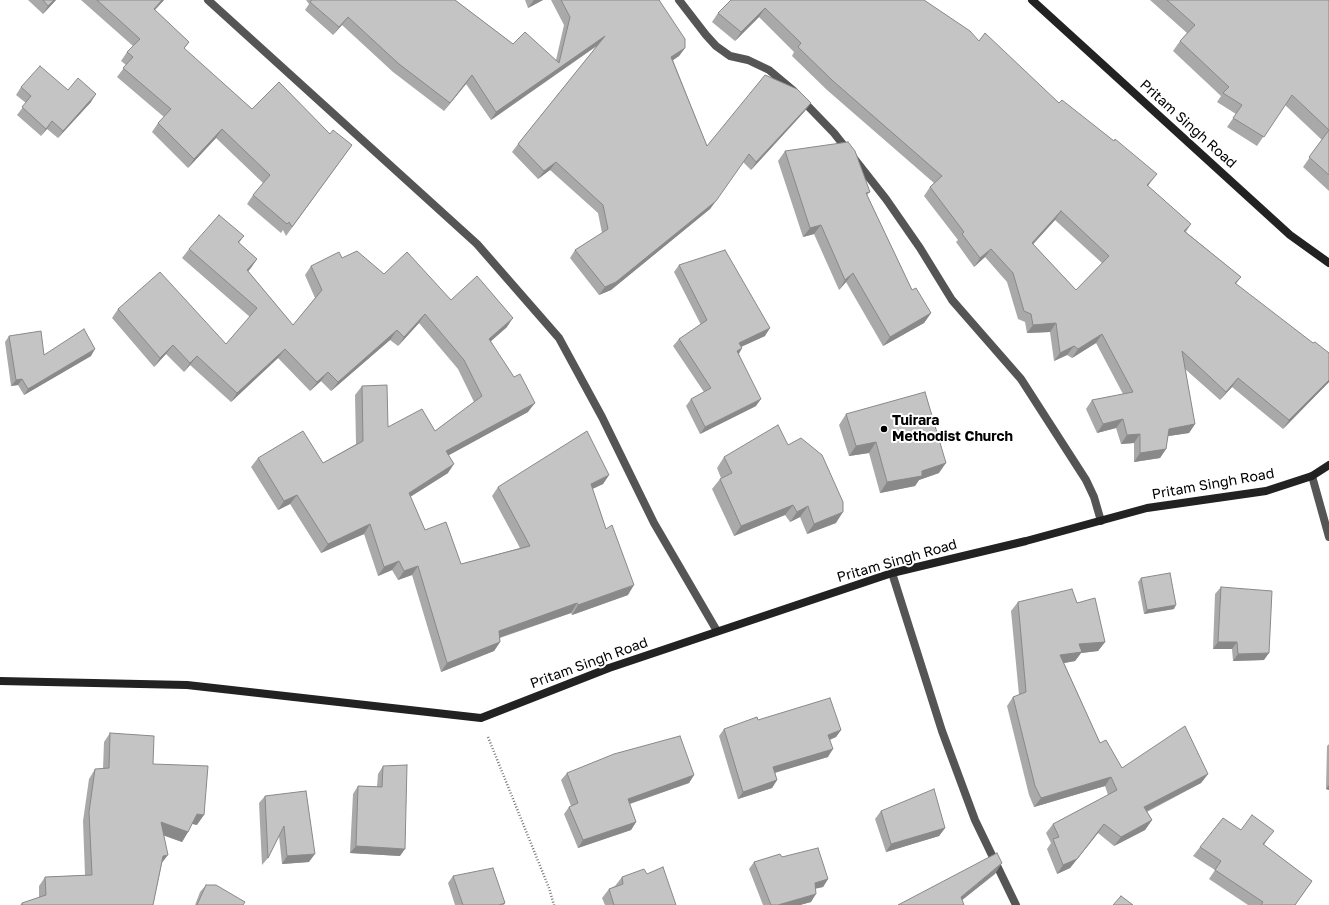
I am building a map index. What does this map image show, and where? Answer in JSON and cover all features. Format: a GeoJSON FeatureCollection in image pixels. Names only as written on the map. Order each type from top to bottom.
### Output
{"type":"FeatureCollection","features":[{"type":"Feature","properties":{"kind":"street"},"geometry":{"type":"LineString","coordinates":[[208,0],[478,244],[559,338],[602,417],[654,523],[717,631]]}},
{"type":"Feature","properties":{"kind":"street"},"geometry":{"type":"LineString","coordinates":[[679,0],[716,46],[730,56],[748,60],[769,70],[789,86],[834,133],[886,199],[920,248],[952,300],[1021,379],[1086,480],[1094,497],[1101,521]]}},
{"type":"Feature","properties":{"kind":"street","name":"Pritam Singh Road"},"geometry":{"type":"LineString","coordinates":[[1032,0],[1290,235],[1329,263]]}},
{"type":"Feature","properties":{"kind":"street","name":"Pritam Singh Road"},"geometry":{"type":"LineString","coordinates":[[481,718],[609,668],[892,574],[1026,541],[1147,508],[1266,491],[1312,476],[1329,465]]}},
{"type":"Feature","properties":{"kind":"street"},"geometry":{"type":"LineString","coordinates":[[1312,476],[1329,537]]}},
{"type":"Feature","properties":{"kind":"street"},"geometry":{"type":"LineString","coordinates":[[892,574],[942,731],[975,820],[1016,905]]}},
{"type":"Feature","properties":{"kind":"street"},"geometry":{"type":"LineString","coordinates":[[0,681],[187,685],[481,718]]}},
{"type":"Feature","properties":{"kind":"path"},"geometry":{"type":"LineString","coordinates":[[481,718],[546,880],[554,905]]}},
{"type":"Feature","properties":{"kind":"building"},"geometry":{"type":"Polygon","coordinates":[[[43,0],[54,0],[48,6],[43,0]]]}},
{"type":"Feature","properties":{"kind":"building"},"geometry":{"type":"Polygon","coordinates":[[[97,0],[162,0],[154,9],[189,42],[184,48],[252,109],[279,82],[330,134],[333,130],[352,145],[292,227],[289,222],[287,224],[253,195],[270,175],[222,129],[194,159],[158,123],[171,109],[123,68],[133,57],[127,52],[140,39],[97,0]]]}},
{"type":"Feature","properties":{"kind":"building"},"geometry":{"type":"Polygon","coordinates":[[[312,0],[455,0],[513,44],[525,32],[559,63],[570,17],[561,0],[659,0],[685,39],[685,48],[671,57],[707,146],[765,75],[797,89],[811,103],[756,162],[749,154],[716,201],[616,282],[605,287],[575,250],[608,229],[603,205],[556,162],[544,171],[518,144],[605,36],[496,112],[472,75],[450,103],[399,64],[348,17],[339,27],[310,2],[312,0]]]}},
{"type":"Feature","properties":{"kind":"building"},"geometry":{"type":"Polygon","coordinates":[[[731,0],[924,0],[970,31],[979,41],[985,33],[1059,103],[1062,100],[1114,141],[1115,139],[1157,174],[1147,185],[1191,224],[1184,231],[1241,277],[1235,283],[1313,343],[1315,342],[1329,353],[1329,380],[1289,420],[1238,378],[1226,392],[1182,351],[1195,424],[1169,429],[1166,449],[1140,453],[1140,434],[1127,435],[1123,419],[1103,424],[1092,400],[1133,392],[1102,334],[1078,349],[1074,346],[1060,353],[1056,323],[1033,325],[1031,314],[1024,311],[1013,273],[991,249],[980,258],[962,234],[964,232],[930,187],[942,176],[833,81],[798,47],[801,43],[765,8],[741,32],[718,13],[731,0]],[[1061,211],[1032,243],[1076,290],[1109,256],[1061,211]]]}},
{"type":"Feature","properties":{"kind":"building"},"geometry":{"type":"Polygon","coordinates":[[[1167,0],[1329,0],[1329,130],[1292,95],[1264,137],[1233,118],[1242,105],[1223,93],[1229,87],[1180,41],[1195,25],[1167,0]]]}},
{"type":"Feature","properties":{"kind":"building"},"geometry":{"type":"Polygon","coordinates":[[[40,66],[68,90],[78,78],[96,94],[63,131],[52,121],[46,129],[22,107],[31,96],[21,87],[40,66]]]}},
{"type":"Feature","properties":{"kind":"building"},"geometry":{"type":"Polygon","coordinates":[[[1329,130],[1329,175],[1309,157],[1329,130]]]}},
{"type":"Feature","properties":{"kind":"building"},"geometry":{"type":"Polygon","coordinates":[[[848,142],[855,151],[870,192],[866,193],[912,290],[916,288],[931,313],[890,337],[853,273],[845,280],[821,225],[810,228],[785,151],[848,142]]]}},
{"type":"Feature","properties":{"kind":"building"},"geometry":{"type":"Polygon","coordinates":[[[219,215],[244,236],[238,242],[257,259],[247,270],[293,325],[322,290],[311,266],[339,252],[342,258],[357,251],[384,274],[407,252],[451,300],[477,276],[513,318],[489,339],[514,377],[520,374],[535,403],[446,451],[454,464],[409,493],[425,530],[446,522],[461,564],[530,546],[498,487],[587,431],[609,475],[591,484],[606,529],[612,525],[634,585],[578,605],[577,603],[499,631],[500,642],[447,663],[418,566],[404,571],[399,561],[384,567],[370,524],[328,544],[297,495],[284,501],[258,458],[303,431],[323,463],[363,441],[362,386],[387,385],[388,427],[422,409],[435,431],[482,396],[464,360],[425,314],[404,337],[397,330],[338,382],[328,372],[317,382],[285,349],[237,393],[197,356],[190,363],[173,345],[160,358],[118,309],[160,272],[226,344],[257,308],[189,249],[219,215]]]}},
{"type":"Feature","properties":{"kind":"building"},"geometry":{"type":"Polygon","coordinates":[[[725,250],[770,328],[739,343],[742,348],[737,351],[761,399],[705,427],[691,399],[711,388],[679,339],[707,320],[679,265],[725,250]]]}},
{"type":"Feature","properties":{"kind":"building"},"geometry":{"type":"Polygon","coordinates":[[[84,329],[95,349],[28,389],[22,379],[16,380],[9,336],[41,331],[44,355],[84,329]]]}},
{"type":"Feature","properties":{"kind":"building"},"geometry":{"type":"Polygon","coordinates":[[[925,392],[946,463],[922,471],[922,476],[887,482],[876,442],[856,446],[846,414],[925,392]]]}},
{"type":"Feature","properties":{"kind":"building"},"geometry":{"type":"Polygon","coordinates":[[[778,425],[788,445],[801,438],[822,455],[843,502],[843,512],[814,524],[808,506],[797,512],[793,505],[741,526],[720,479],[732,473],[724,457],[778,425]]]}},
{"type":"Feature","properties":{"kind":"building"},"geometry":{"type":"Polygon","coordinates":[[[1170,573],[1176,605],[1147,610],[1141,578],[1170,573]]]}},
{"type":"Feature","properties":{"kind":"building"},"geometry":{"type":"Polygon","coordinates":[[[1221,587],[1272,591],[1269,653],[1238,654],[1237,642],[1218,642],[1221,587]]]}},
{"type":"Feature","properties":{"kind":"building"},"geometry":{"type":"Polygon","coordinates":[[[1072,589],[1077,603],[1095,598],[1105,642],[1079,644],[1082,652],[1060,655],[1100,743],[1106,740],[1122,768],[1185,726],[1208,774],[1144,807],[1152,820],[1121,837],[1104,824],[1077,859],[1063,865],[1053,839],[1059,837],[1053,824],[1117,790],[1111,777],[1041,798],[1035,786],[1013,697],[1026,692],[1018,602],[1072,589]]]}},
{"type":"Feature","properties":{"kind":"building"},"geometry":{"type":"Polygon","coordinates":[[[830,698],[841,730],[828,735],[833,749],[773,767],[777,780],[743,792],[724,729],[757,717],[758,720],[830,698]]]}},
{"type":"Feature","properties":{"kind":"building"},"geometry":{"type":"Polygon","coordinates":[[[110,733],[154,736],[153,764],[208,766],[204,815],[197,814],[188,832],[161,822],[168,855],[163,856],[153,905],[22,905],[22,903],[46,895],[45,877],[92,875],[89,812],[95,769],[109,768],[110,733]]]}},
{"type":"Feature","properties":{"kind":"building"},"geometry":{"type":"Polygon","coordinates":[[[680,736],[694,775],[628,799],[636,822],[583,840],[569,807],[578,803],[567,773],[614,754],[680,736]]]}},
{"type":"Feature","properties":{"kind":"building"},"geometry":{"type":"Polygon","coordinates":[[[407,765],[405,849],[356,846],[358,786],[382,787],[383,766],[407,765]]]}},
{"type":"Feature","properties":{"kind":"building"},"geometry":{"type":"Polygon","coordinates":[[[934,789],[945,828],[891,844],[881,811],[934,789]]]}},
{"type":"Feature","properties":{"kind":"building"},"geometry":{"type":"Polygon","coordinates":[[[306,791],[315,854],[287,856],[284,826],[268,858],[265,796],[306,791]]]}},
{"type":"Feature","properties":{"kind":"building"},"geometry":{"type":"Polygon","coordinates":[[[1252,815],[1274,831],[1263,844],[1312,881],[1295,905],[1261,905],[1263,902],[1215,870],[1221,861],[1200,847],[1223,818],[1241,830],[1252,815]]]}},
{"type":"Feature","properties":{"kind":"building"},"geometry":{"type":"Polygon","coordinates":[[[818,848],[828,879],[815,883],[816,894],[778,905],[771,905],[754,862],[780,854],[782,857],[818,848]]]}},
{"type":"Feature","properties":{"kind":"building"},"geometry":{"type":"Polygon","coordinates":[[[997,853],[1002,863],[961,897],[964,905],[898,905],[997,853]]]}},
{"type":"Feature","properties":{"kind":"building"},"geometry":{"type":"Polygon","coordinates":[[[663,867],[676,905],[614,905],[609,889],[623,884],[622,877],[644,869],[647,874],[663,867]]]}},
{"type":"Feature","properties":{"kind":"building"},"geometry":{"type":"Polygon","coordinates":[[[493,868],[505,903],[499,905],[463,905],[453,876],[493,868]]]}},
{"type":"Feature","properties":{"kind":"building"},"geometry":{"type":"Polygon","coordinates":[[[206,885],[216,885],[245,902],[243,905],[197,905],[206,885]]]}},
{"type":"Feature","properties":{"kind":"building"},"geometry":{"type":"Polygon","coordinates":[[[1121,896],[1133,905],[1113,905],[1121,896]]]}},
{"type":"Feature","properties":{"kind":"place","name":"Tuirara Methodist Church"},"geometry":{"type":"Point","coordinates":[884,429]}}]}
